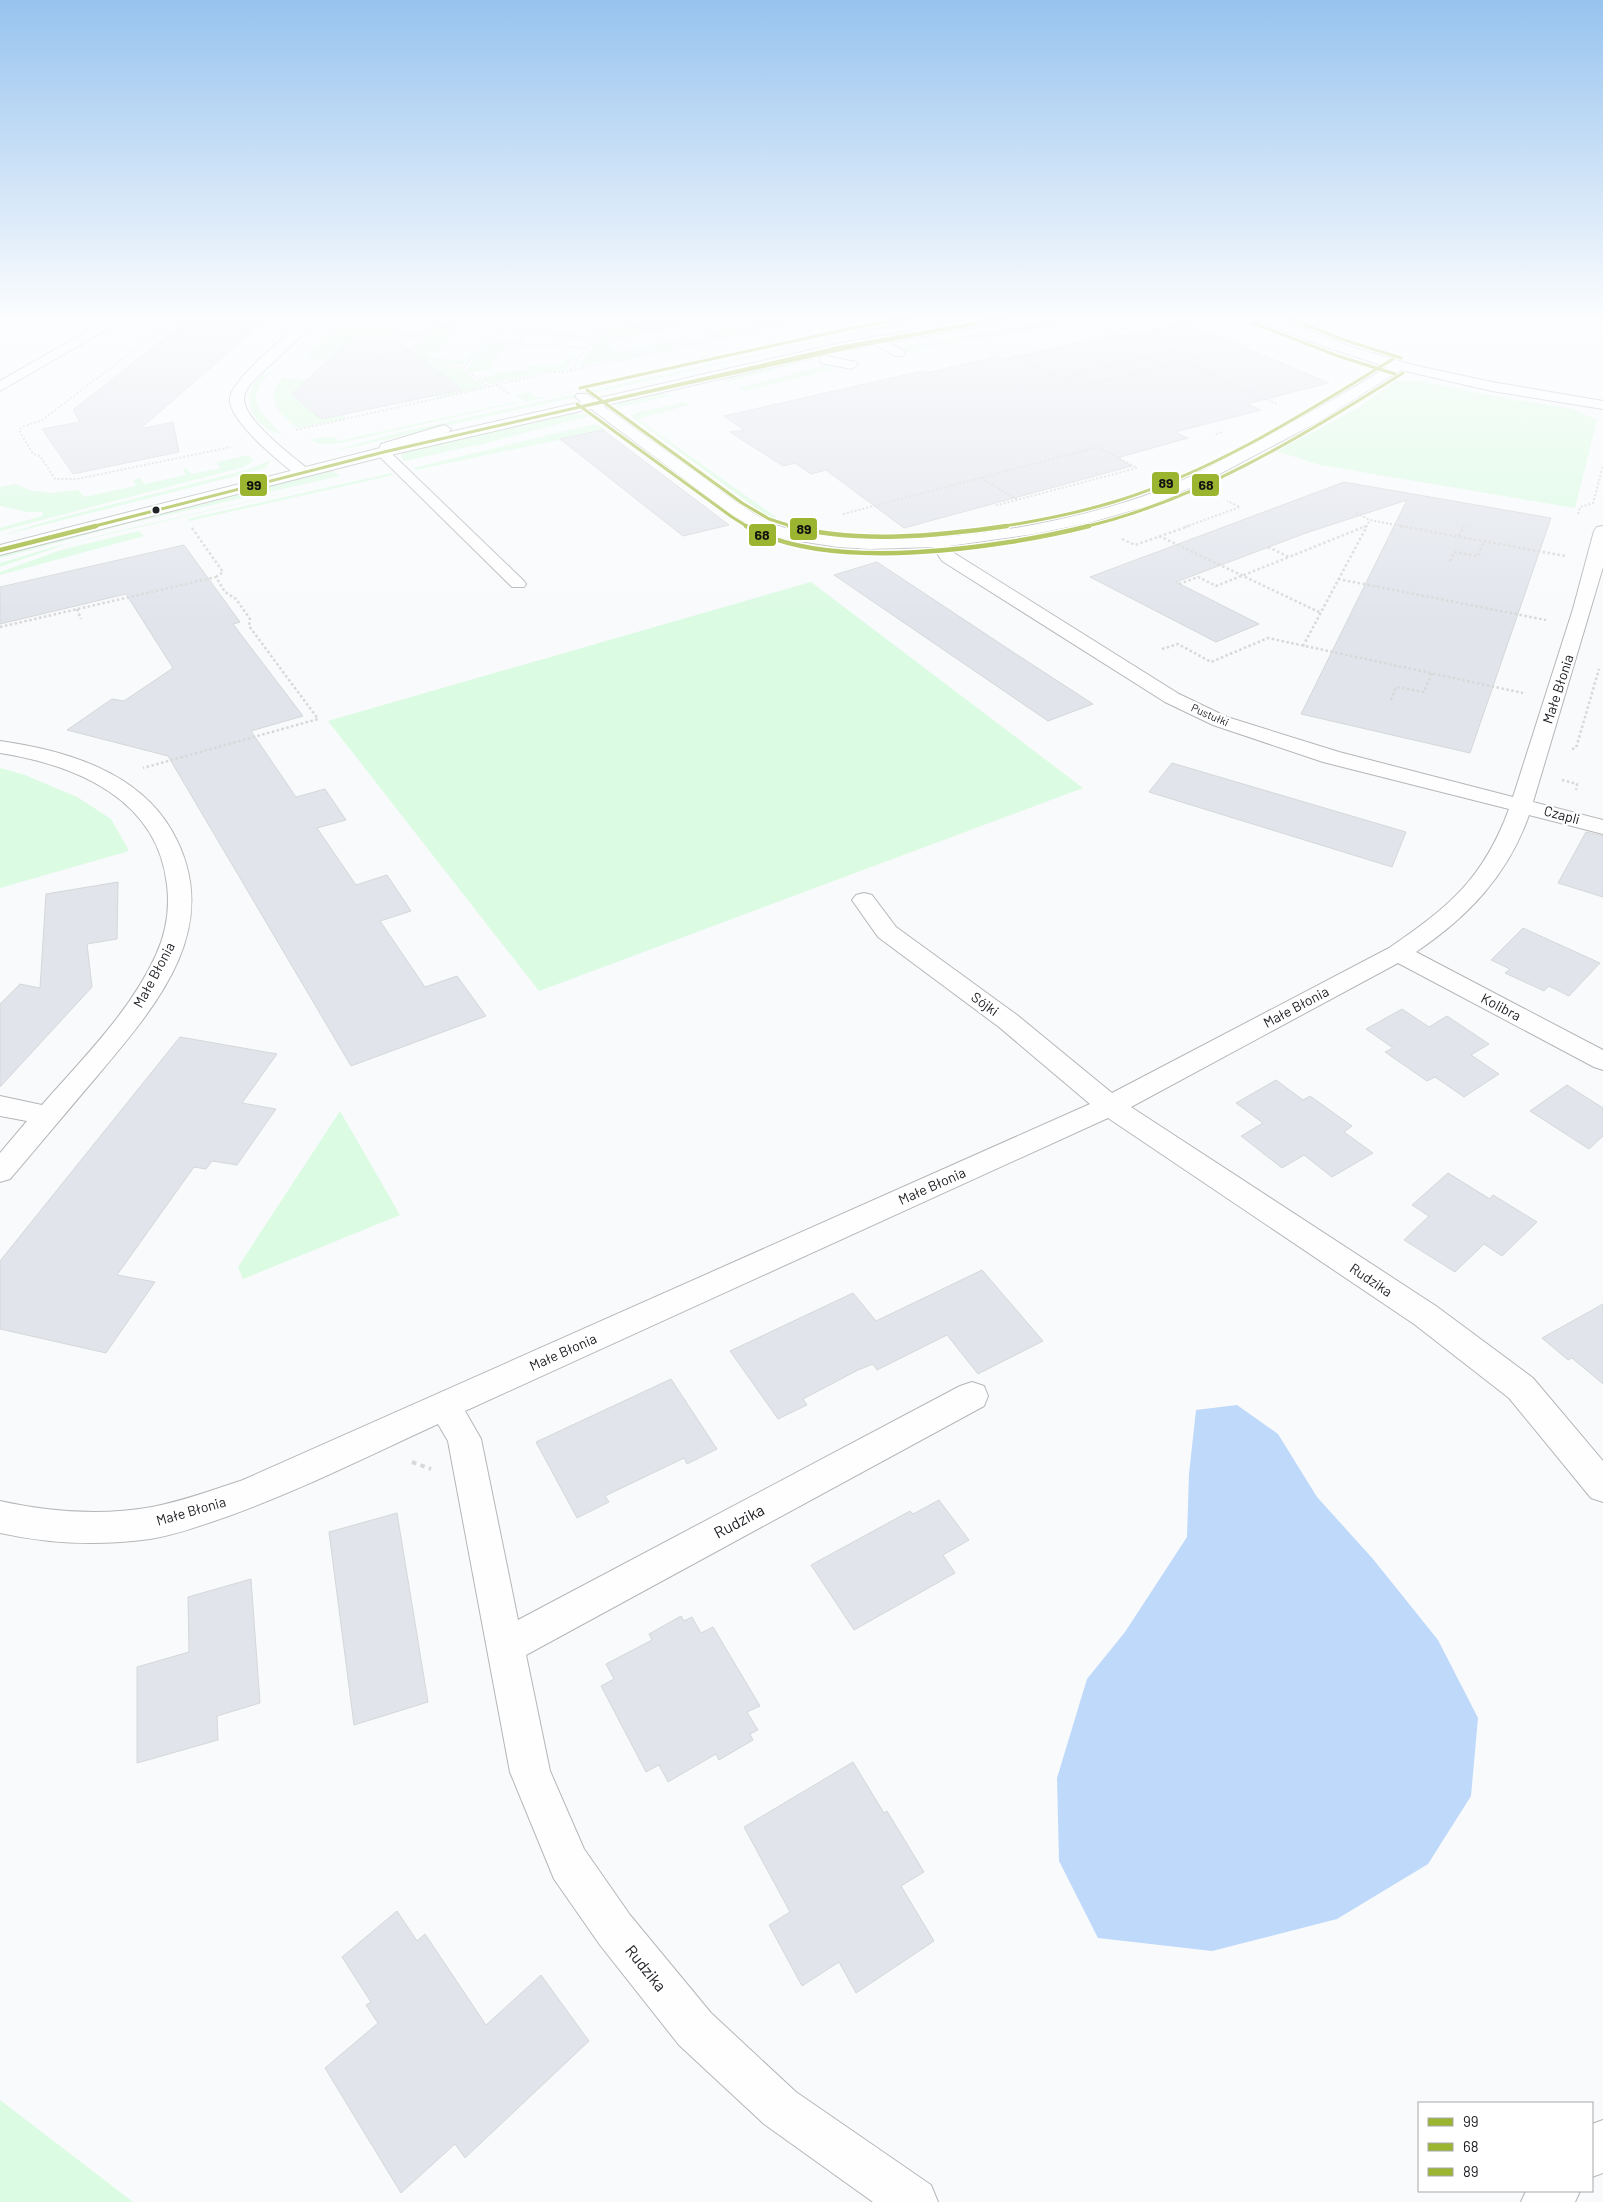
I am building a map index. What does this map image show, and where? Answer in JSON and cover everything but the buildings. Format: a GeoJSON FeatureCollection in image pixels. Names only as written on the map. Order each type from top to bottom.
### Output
{"type":"FeatureCollection","features":[{"type":"Feature","properties":{"kind":"street"},"geometry":{"type":"LineString","coordinates":[[246,418],[270,444],[297,468]]}},
{"type":"Feature","properties":{"kind":"street"},"geometry":{"type":"LineString","coordinates":[[0,550],[444,429],[502,418]]}},
{"type":"Feature","properties":{"kind":"street"},"geometry":{"type":"LineString","coordinates":[[0,540],[297,468],[384,452],[521,418]]}},
{"type":"Feature","properties":{"kind":"street"},"geometry":{"type":"LineString","coordinates":[[611,418],[737,510],[772,530],[803,537],[858,544],[938,542],[1053,525],[1109,512],[1148,500],[1202,477],[1315,418]]}},
{"type":"Feature","properties":{"kind":"street","name":"Małe Błonia"},"geometry":{"type":"LineString","coordinates":[[0,1517],[36,1525],[87,1528],[161,1521],[198,1512],[253,1492],[1110,1106],[1398,953],[1439,924],[1480,884],[1506,845],[1580,624],[1603,531]]}},
{"type":"Feature","properties":{"kind":"street","name":"Pustułki"},"geometry":{"type":"LineString","coordinates":[[938,542],[948,556],[956,562],[1172,698],[1220,721],[1331,757],[1520,805]]}},
{"type":"Feature","properties":{"kind":"street","name":"Małe Błonia"},"geometry":{"type":"LineString","coordinates":[[0,747],[61,761],[82,769],[133,798],[152,817],[174,858],[181,899],[177,931],[166,958],[141,1003],[129,1021],[0,1172]]}},
{"type":"Feature","properties":{"kind":"street","name":"Czapli"},"geometry":{"type":"LineString","coordinates":[[1520,805],[1603,827]]}},
{"type":"Feature","properties":{"kind":"street","name":"Sójki"},"geometry":{"type":"LineString","coordinates":[[864,900],[887,932],[1008,1021],[1110,1106]]}},
{"type":"Feature","properties":{"kind":"street","name":"Kolibra"},"geometry":{"type":"LineString","coordinates":[[1398,953],[1603,1061]]}},
{"type":"Feature","properties":{"kind":"street"},"geometry":{"type":"LineString","coordinates":[[0,1106],[49,1116]]}},
{"type":"Feature","properties":{"kind":"street","name":"Rudzika"},"geometry":{"type":"LineString","coordinates":[[1110,1106],[1425,1315],[1521,1388],[1603,1487]]}},
{"type":"Feature","properties":{"kind":"street","name":"Rudzika"},"geometry":{"type":"LineString","coordinates":[[506,1646],[972,1396]]}},
{"type":"Feature","properties":{"kind":"street","name":"Rudzika"},"geometry":{"type":"LineString","coordinates":[[445,1406],[464,1439],[530,1772],[569,1864],[615,1930],[695,2030],[780,2108],[914,2202]]}},
{"type":"Feature","properties":{"kind":"street"},"geometry":{"type":"LineString","coordinates":[[1593,2153],[1603,2143]]}},
{"type":"Feature","properties":{"kind":"street"},"geometry":{"type":"LineString","coordinates":[[1545,2202],[1555,2192]]}},
{"type":"Feature","properties":{"kind":"lane"},"geometry":{"type":"LineString","coordinates":[[444,429],[394,444],[386,448],[384,454],[518,584]]}},
{"type":"Feature","properties":{"kind":"path"},"geometry":{"type":"LineString","coordinates":[[45,418],[18,430],[33,454],[40,456],[54,477],[59,480],[77,479],[235,446]]}},
{"type":"Feature","properties":{"kind":"path"},"geometry":{"type":"LineString","coordinates":[[299,430],[350,418]]}},
{"type":"Feature","properties":{"kind":"path"},"geometry":{"type":"LineString","coordinates":[[290,426],[299,434]]}},
{"type":"Feature","properties":{"kind":"path"},"geometry":{"type":"LineString","coordinates":[[837,520],[844,513],[1098,447],[1137,468],[989,508]]}},
{"type":"Feature","properties":{"kind":"path"},"geometry":{"type":"LineString","coordinates":[[1576,522],[1580,507],[1593,503],[1603,466]]}},
{"type":"Feature","properties":{"kind":"path"},"geometry":{"type":"LineString","coordinates":[[981,478],[1018,500]]}},
{"type":"Feature","properties":{"kind":"path"},"geometry":{"type":"LineString","coordinates":[[1122,539],[1135,545],[1240,507],[1227,501]]}},
{"type":"Feature","properties":{"kind":"path"},"geometry":{"type":"LineString","coordinates":[[1356,513],[1370,520],[1568,556],[1566,564]]}},
{"type":"Feature","properties":{"kind":"path"},"geometry":{"type":"LineString","coordinates":[[1303,646],[1370,520]]}},
{"type":"Feature","properties":{"kind":"path"},"geometry":{"type":"LineString","coordinates":[[187,522],[223,572],[216,577]]}},
{"type":"Feature","properties":{"kind":"path"},"geometry":{"type":"LineString","coordinates":[[1179,584],[1198,577],[1216,586],[1366,526]]}},
{"type":"Feature","properties":{"kind":"path"},"geometry":{"type":"LineString","coordinates":[[1459,536],[1464,526]]}},
{"type":"Feature","properties":{"kind":"path"},"geometry":{"type":"LineString","coordinates":[[1158,536],[1321,613]]}},
{"type":"Feature","properties":{"kind":"path"},"geometry":{"type":"LineString","coordinates":[[1450,562],[1454,552],[1478,556],[1484,541]]}},
{"type":"Feature","properties":{"kind":"path"},"geometry":{"type":"LineString","coordinates":[[1268,547],[1289,556]]}},
{"type":"Feature","properties":{"kind":"path"},"geometry":{"type":"LineString","coordinates":[[1338,579],[1549,619],[1546,628]]}},
{"type":"Feature","properties":{"kind":"path"},"geometry":{"type":"LineString","coordinates":[[78,609],[81,619]]}},
{"type":"Feature","properties":{"kind":"path"},"geometry":{"type":"LineString","coordinates":[[1162,649],[1178,644],[1211,662],[1268,638],[1523,693]]}},
{"type":"Feature","properties":{"kind":"path"},"geometry":{"type":"LineString","coordinates":[[1391,700],[1396,687],[1424,692],[1432,673]]}},
{"type":"Feature","properties":{"kind":"path"},"geometry":{"type":"LineString","coordinates":[[1520,701],[1526,685]]}},
{"type":"Feature","properties":{"kind":"green space"},"geometry":{"type":"Polygon","coordinates":[[[256,418],[267,418],[281,434],[270,430],[256,418]]]}},
{"type":"Feature","properties":{"kind":"green space"},"geometry":{"type":"Polygon","coordinates":[[[286,418],[346,418],[300,428],[293,425],[286,418]]]}},
{"type":"Feature","properties":{"kind":"green space"},"geometry":{"type":"Polygon","coordinates":[[[444,418],[452,418],[340,443],[321,444],[310,440],[329,437],[339,441],[444,418]]]}},
{"type":"Feature","properties":{"kind":"green space"},"geometry":{"type":"Polygon","coordinates":[[[467,418],[482,418],[338,449],[467,418]]]}},
{"type":"Feature","properties":{"kind":"green space"},"geometry":{"type":"Polygon","coordinates":[[[551,418],[582,418],[486,443],[405,461],[401,454],[407,450],[551,418]]]}},
{"type":"Feature","properties":{"kind":"green space"},"geometry":{"type":"Polygon","coordinates":[[[633,418],[643,418],[638,419],[776,517],[775,520],[765,515],[633,418]]]}},
{"type":"Feature","properties":{"kind":"green space"},"geometry":{"type":"Polygon","coordinates":[[[1339,418],[1592,418],[1597,420],[1575,508],[1320,465],[1276,451],[1339,418]]]}},
{"type":"Feature","properties":{"kind":"green space"},"geometry":{"type":"Polygon","coordinates":[[[594,424],[607,430],[416,470],[413,468],[594,424]]]}},
{"type":"Feature","properties":{"kind":"green space"},"geometry":{"type":"Polygon","coordinates":[[[249,455],[253,461],[244,467],[0,531],[0,528],[42,516],[43,512],[27,512],[0,506],[0,487],[16,484],[29,490],[49,493],[78,490],[84,497],[136,486],[133,480],[140,478],[144,484],[186,475],[183,470],[186,468],[192,474],[221,468],[216,462],[249,455]]]}},
{"type":"Feature","properties":{"kind":"green space"},"geometry":{"type":"Polygon","coordinates":[[[271,460],[265,468],[256,471],[0,536],[55,519],[246,470],[271,460]]]}},
{"type":"Feature","properties":{"kind":"green space"},"geometry":{"type":"Polygon","coordinates":[[[329,468],[340,476],[127,524],[0,558],[0,553],[329,468]]]}},
{"type":"Feature","properties":{"kind":"green space"},"geometry":{"type":"Polygon","coordinates":[[[391,473],[394,475],[189,521],[187,519],[391,473]]]}},
{"type":"Feature","properties":{"kind":"green space"},"geometry":{"type":"Polygon","coordinates":[[[367,474],[67,544],[0,567],[0,563],[50,548],[131,528],[367,474]]]}},
{"type":"Feature","properties":{"kind":"green space"},"geometry":{"type":"Polygon","coordinates":[[[139,531],[144,536],[0,575],[0,572],[61,550],[139,531]]]}},
{"type":"Feature","properties":{"kind":"green space"},"geometry":{"type":"Polygon","coordinates":[[[811,582],[1083,788],[539,991],[328,721],[811,582]]]}},
{"type":"Feature","properties":{"kind":"green space"},"geometry":{"type":"Polygon","coordinates":[[[0,768],[25,775],[77,797],[111,819],[129,851],[0,888],[0,768]]]}},
{"type":"Feature","properties":{"kind":"green space"},"geometry":{"type":"Polygon","coordinates":[[[340,1111],[400,1215],[243,1279],[238,1267],[340,1111]]]}},
{"type":"Feature","properties":{"kind":"green space"},"geometry":{"type":"Polygon","coordinates":[[[0,2100],[133,2202],[0,2202],[0,2100]]]}},
{"type":"Feature","properties":{"kind":"water"},"geometry":{"type":"Polygon","coordinates":[[[1237,1405],[1278,1434],[1317,1497],[1373,1559],[1438,1640],[1478,1718],[1471,1796],[1428,1864],[1337,1919],[1212,1951],[1098,1938],[1059,1861],[1057,1778],[1087,1679],[1125,1632],[1187,1537],[1189,1474],[1196,1410],[1237,1405]]]}},
{"type":"Feature","properties":{"kind":"transit line","name":"99"},"geometry":{"type":"LineString","coordinates":[[0,550],[384,452],[533,418]]}},
{"type":"Feature","properties":{"kind":"transit line","name":"68"},"geometry":{"type":"LineString","coordinates":[[596,418],[732,517],[762,535],[784,542],[837,551],[916,553],[1036,538],[1088,526],[1151,508],[1206,485],[1331,418]]}},
{"type":"Feature","properties":{"kind":"transit line","name":"89"},"geometry":{"type":"LineString","coordinates":[[625,418],[733,497],[769,519],[782,524],[811,530],[874,535],[985,529],[1053,518],[1085,510],[1117,501],[1179,478],[1242,448],[1296,418]]}}]}
